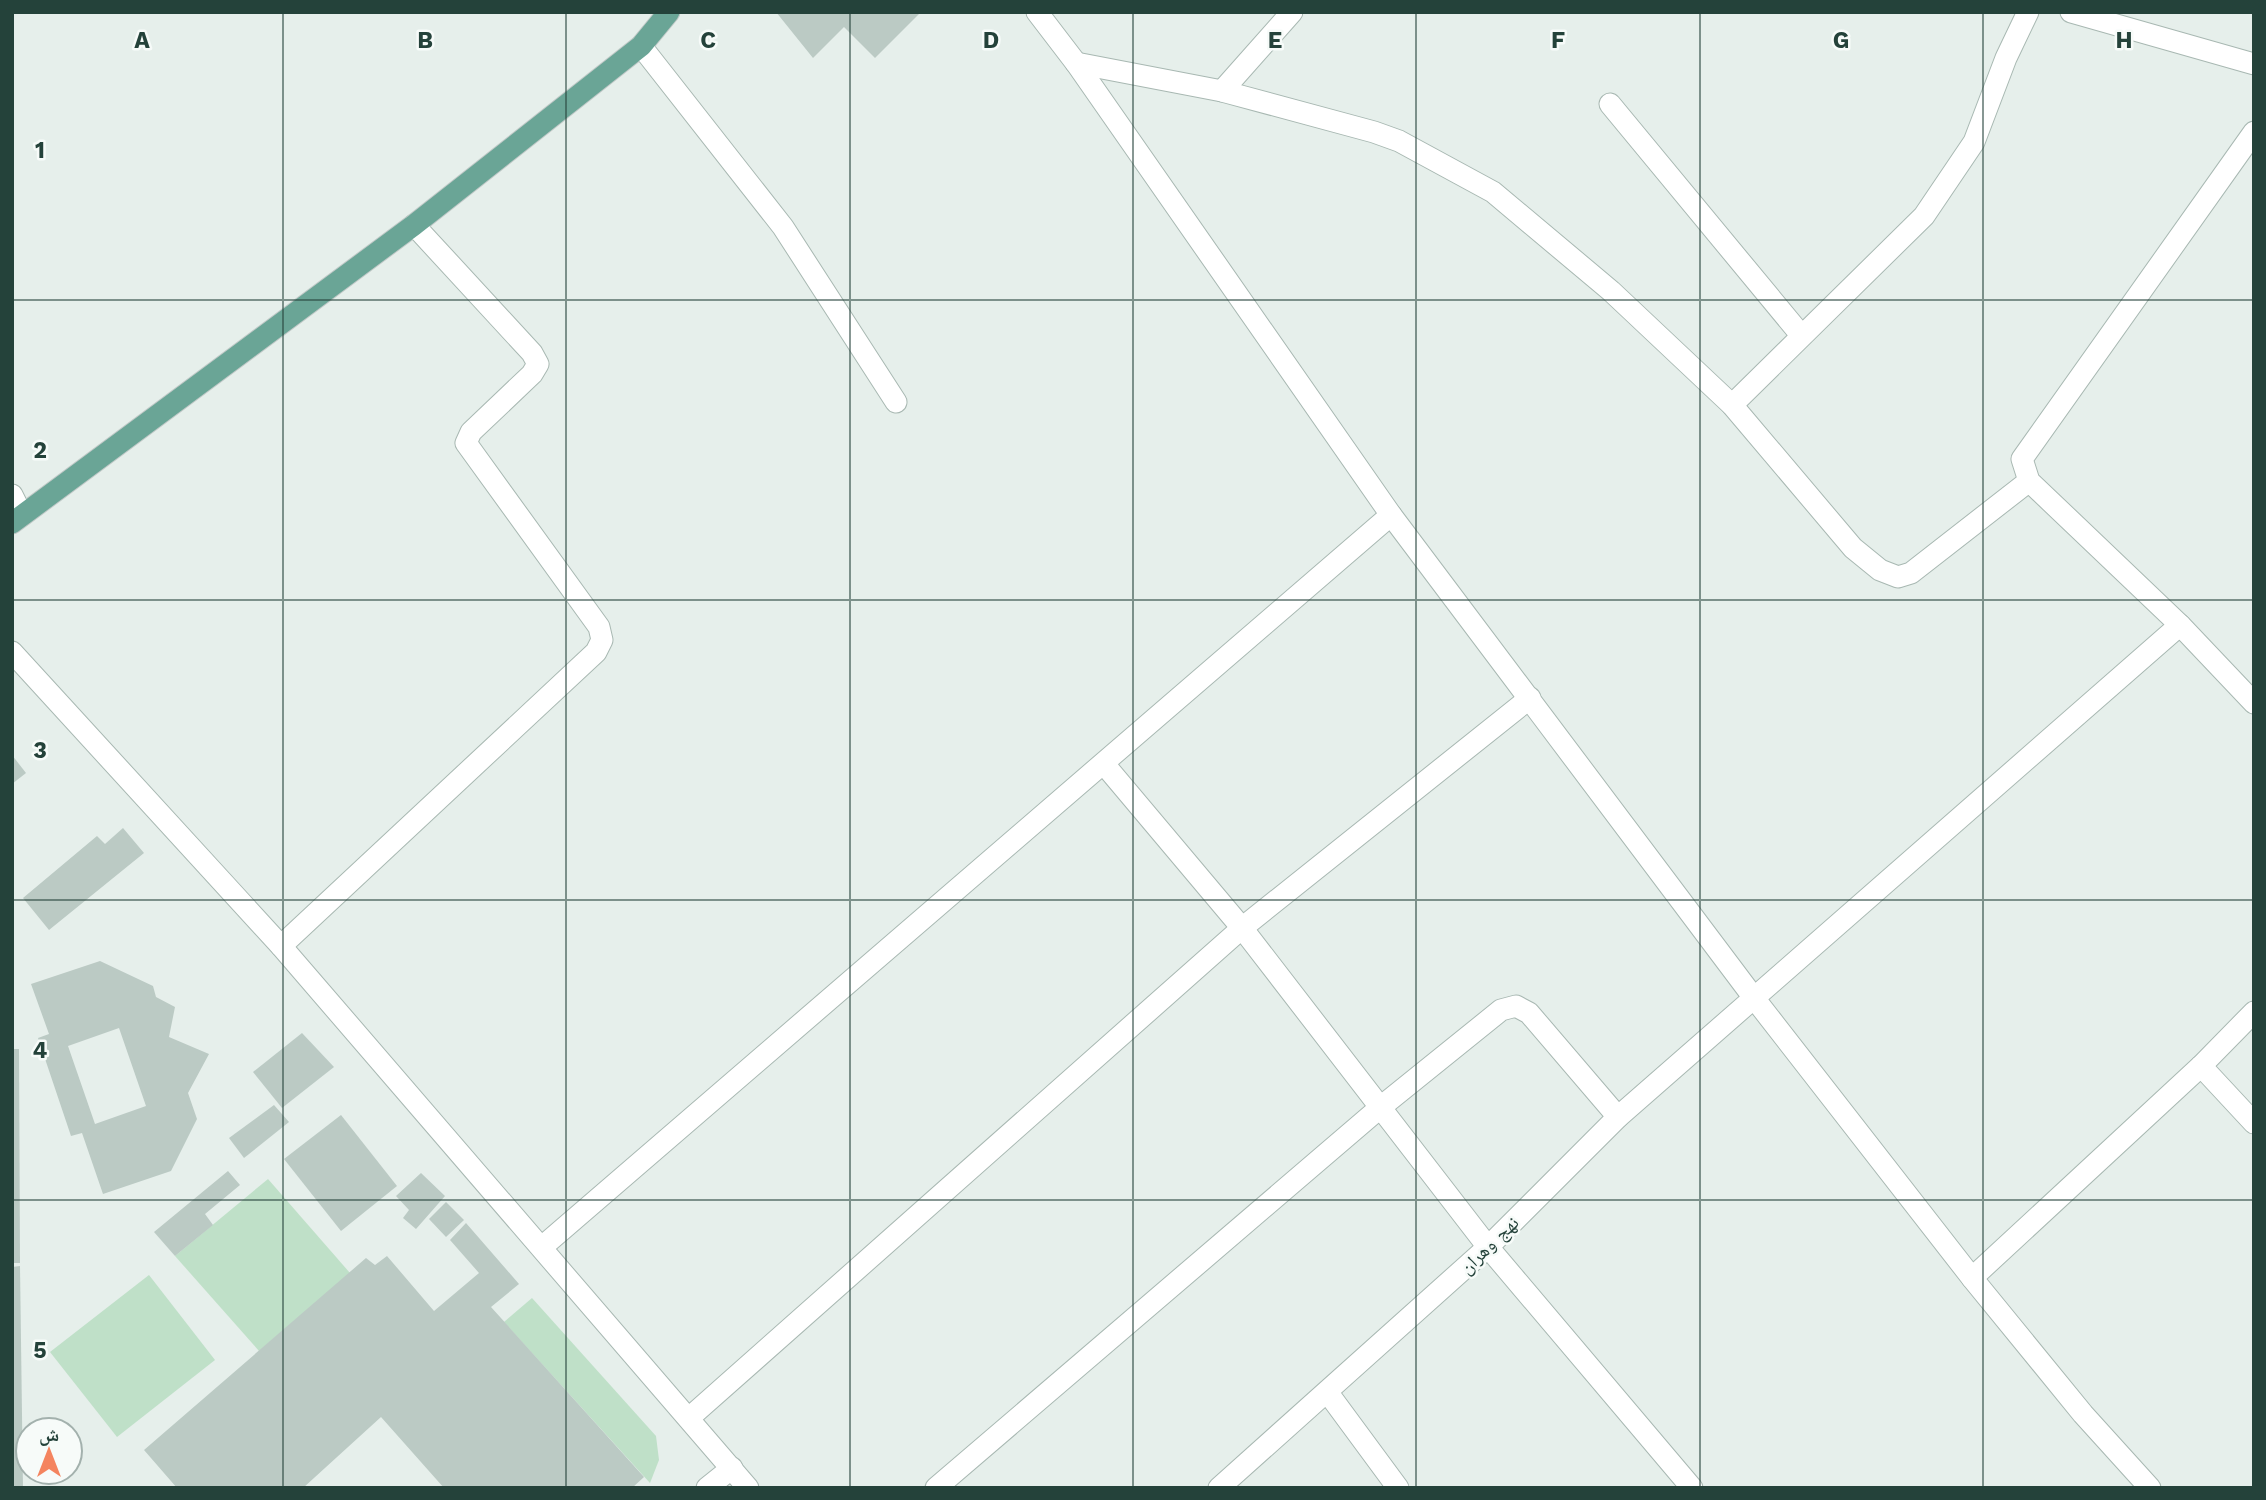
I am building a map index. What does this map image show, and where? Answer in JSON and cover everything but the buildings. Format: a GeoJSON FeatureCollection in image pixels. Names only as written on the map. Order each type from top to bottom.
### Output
{"type":"FeatureCollection","features":[{"type":"Feature","properties":{"kind":"main road"},"geometry":{"type":"LineString","coordinates":[[17,519],[414,225],[640,46],[668,12]]}},
{"type":"Feature","properties":{"kind":"street"},"geometry":{"type":"LineString","coordinates":[[1037,12],[1076,63],[1391,515],[1754,998],[1972,1278],[2083,1414],[2150,1488]]}},
{"type":"Feature","properties":{"kind":"street"},"geometry":{"type":"LineString","coordinates":[[1222,91],[1292,12]]}},
{"type":"Feature","properties":{"kind":"street"},"geometry":{"type":"LineString","coordinates":[[1732,405],[1801,335],[1904,239],[1949,181],[1974,142],[2006,58],[2028,12]]}},
{"type":"Feature","properties":{"kind":"street"},"geometry":{"type":"LineString","coordinates":[[2071,12],[2254,64]]}},
{"type":"Feature","properties":{"kind":"street"},"geometry":{"type":"LineString","coordinates":[[640,46],[783,227],[896,402]]}},
{"type":"Feature","properties":{"kind":"street"},"geometry":{"type":"LineString","coordinates":[[1076,63],[1222,91],[1398,141],[1493,192],[1611,291],[1732,405],[1853,548],[1880,570],[1898,577],[1911,573],[2029,481]]}},
{"type":"Feature","properties":{"kind":"street"},"geometry":{"type":"LineString","coordinates":[[1610,104],[1801,335]]}},
{"type":"Feature","properties":{"kind":"street"},"geometry":{"type":"LineString","coordinates":[[2254,132],[2022,459],[2029,481],[2180,625],[2254,704]]}},
{"type":"Feature","properties":{"kind":"street"},"geometry":{"type":"LineString","coordinates":[[281,946],[596,652],[602,640],[599,627],[466,443],[471,432],[532,374],[538,364],[532,353],[414,225]]}},
{"type":"Feature","properties":{"kind":"street"},"geometry":{"type":"LineString","coordinates":[[12,495],[17,519]]}},
{"type":"Feature","properties":{"kind":"street"},"geometry":{"type":"LineString","coordinates":[[542,1247],[1391,515]]}},
{"type":"Feature","properties":{"kind":"street","name":"نهج وهران"},"geometry":{"type":"LineString","coordinates":[[1219,1488],[1488,1247],[1618,1116],[2180,625]]}},
{"type":"Feature","properties":{"kind":"street"},"geometry":{"type":"LineString","coordinates":[[12,652],[281,946],[748,1488]]}},
{"type":"Feature","properties":{"kind":"street"},"geometry":{"type":"LineString","coordinates":[[689,1418],[1242,928],[1530,698]]}},
{"type":"Feature","properties":{"kind":"street"},"geometry":{"type":"LineString","coordinates":[[1104,764],[1242,928],[1382,1106],[1488,1247],[1692,1488]]}},
{"type":"Feature","properties":{"kind":"street"},"geometry":{"type":"LineString","coordinates":[[936,1488],[1382,1106],[1501,1010],[1516,1006],[1529,1013],[1618,1116]]}},
{"type":"Feature","properties":{"kind":"street"},"geometry":{"type":"LineString","coordinates":[[1972,1278],[2201,1066],[2254,1012]]}},
{"type":"Feature","properties":{"kind":"street"},"geometry":{"type":"LineString","coordinates":[[2201,1066],[2254,1123]]}},
{"type":"Feature","properties":{"kind":"street"},"geometry":{"type":"LineString","coordinates":[[1328,1393],[1398,1488]]}},
{"type":"Feature","properties":{"kind":"street"},"geometry":{"type":"LineString","coordinates":[[707,1488],[732,1468]]}},
{"type":"Feature","properties":{"kind":"green space"},"geometry":{"type":"Polygon","coordinates":[[[268,1179],[350,1273],[259,1351],[175,1256],[268,1179]]]}},
{"type":"Feature","properties":{"kind":"green space"},"geometry":{"type":"Polygon","coordinates":[[[149,1275],[215,1360],[117,1437],[50,1352],[149,1275]]]}},
{"type":"Feature","properties":{"kind":"green space"},"geometry":{"type":"Polygon","coordinates":[[[532,1298],[656,1436],[659,1460],[650,1483],[504,1322],[532,1298]]]}}]}
